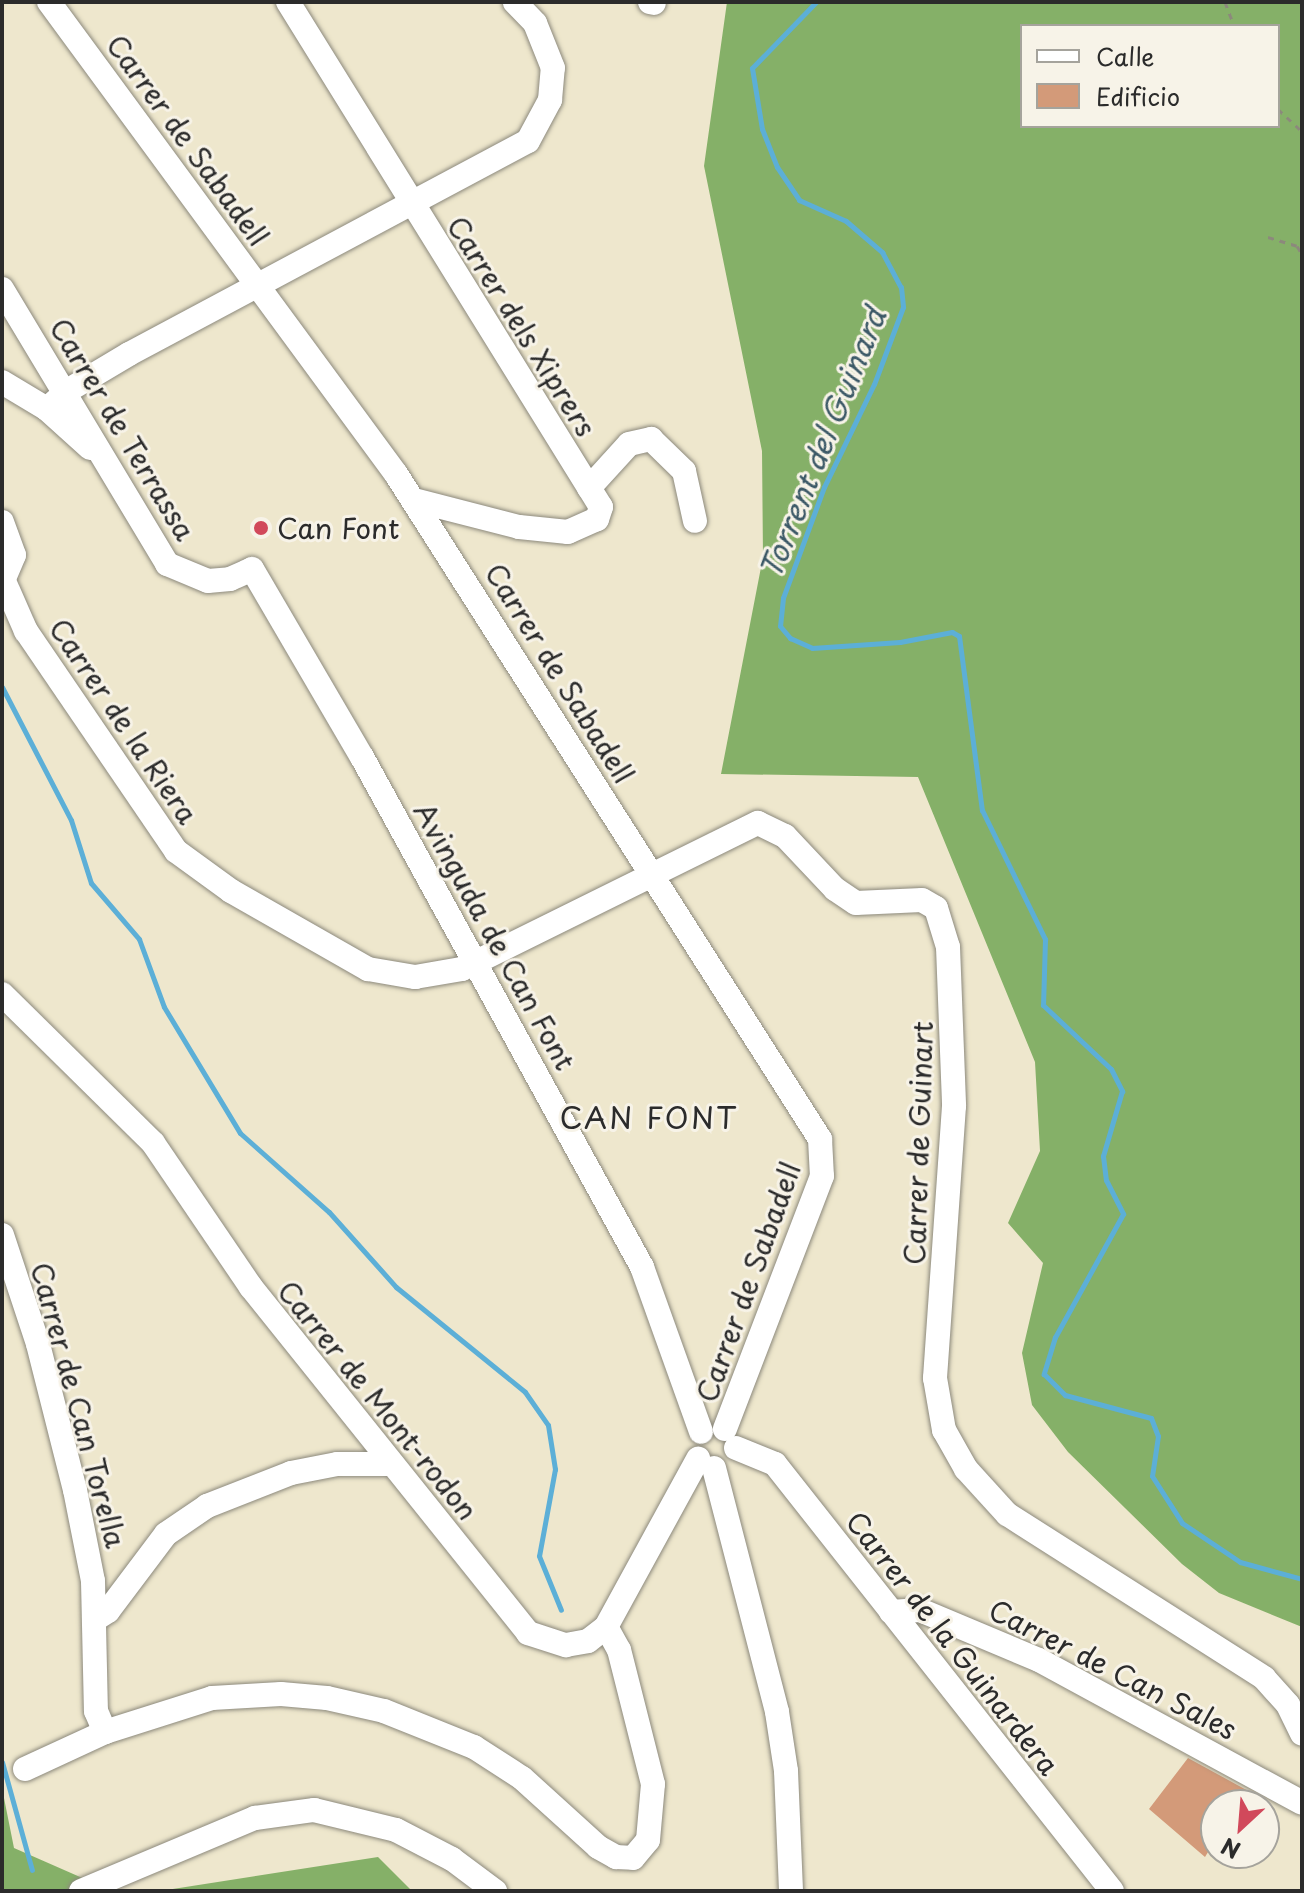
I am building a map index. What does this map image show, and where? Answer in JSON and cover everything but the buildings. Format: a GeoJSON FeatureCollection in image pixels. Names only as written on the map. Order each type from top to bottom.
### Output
{"type":"FeatureCollection","features":[{"type":"Feature","properties":{"kind":"street","name":"Carrer de Sabadell"},"geometry":{"type":"LineString","coordinates":[[49,2],[414,500],[824,1149],[814,1202],[721,1436]]}},
{"type":"Feature","properties":{"kind":"street","name":"Carrer dels Xiprers"},"geometry":{"type":"LineString","coordinates":[[288,2],[601,507],[597,519],[568,532],[519,527],[414,500]]}},
{"type":"Feature","properties":{"kind":"street"},"geometry":{"type":"LineString","coordinates":[[47,409],[67,391],[256,285],[528,141],[550,100],[550,53],[535,23],[515,2]]}},
{"type":"Feature","properties":{"kind":"street","name":"Carrer de Terrassa"},"geometry":{"type":"LineString","coordinates":[[2,289],[67,391],[100,459],[154,547],[179,573],[221,582],[252,569]]}},
{"type":"Feature","properties":{"kind":"street"},"geometry":{"type":"LineString","coordinates":[[2,382],[47,409],[100,459]]}},
{"type":"Feature","properties":{"kind":"street"},"geometry":{"type":"LineString","coordinates":[[589,488],[619,451],[636,439],[651,439],[684,471],[695,521]]}},
{"type":"Feature","properties":{"kind":"street"},"geometry":{"type":"LineString","coordinates":[[2,522],[14,555],[3,582]]}},
{"type":"Feature","properties":{"kind":"street","name":"Avinguda de Can Font"},"geometry":{"type":"LineString","coordinates":[[252,569],[642,1267],[721,1436]]}},
{"type":"Feature","properties":{"kind":"street","name":"Carrer de la Riera"},"geometry":{"type":"LineString","coordinates":[[3,582],[39,651],[160,831],[196,868],[368,969],[415,977],[475,964]]}},
{"type":"Feature","properties":{"kind":"street","name":"Carrer de Guinart"},"geometry":{"type":"LineString","coordinates":[[475,964],[758,823],[785,836],[849,899],[864,905],[922,900],[936,908],[948,947],[954,1063],[935,1378],[944,1430],[966,1469],[1007,1514],[1264,1678],[1288,1705],[1302,1734]]}},
{"type":"Feature","properties":{"kind":"street","name":"Carrer de Mont-rodon"},"geometry":{"type":"LineString","coordinates":[[2,994],[153,1143],[251,1287],[517,1625],[540,1639],[566,1645],[588,1641],[606,1627]]}},
{"type":"Feature","properties":{"kind":"street","name":"Carrer de Can Torella"},"geometry":{"type":"LineString","coordinates":[[2,1235],[38,1344],[72,1475],[97,1618],[95,1700],[105,1732]]}},
{"type":"Feature","properties":{"kind":"street"},"geometry":{"type":"LineString","coordinates":[[706,1464],[731,1462],[721,1436],[695,1442],[706,1464],[777,1712],[791,1891]]}},
{"type":"Feature","properties":{"kind":"street","name":"Carrer de la Guinardera"},"geometry":{"type":"LineString","coordinates":[[721,1436],[775,1464],[1112,1891]]}},
{"type":"Feature","properties":{"kind":"street"},"geometry":{"type":"LineString","coordinates":[[97,1618],[108,1611],[166,1534],[207,1506],[291,1473],[337,1464],[389,1464]]}},
{"type":"Feature","properties":{"kind":"street"},"geometry":{"type":"LineString","coordinates":[[25,1769],[105,1732],[212,1698],[302,1694],[358,1703],[487,1754],[522,1778],[598,1847],[616,1857],[633,1858],[648,1840],[653,1784],[619,1650],[606,1627],[706,1464]]}},
{"type":"Feature","properties":{"kind":"street","name":"Carrer de Can Sales"},"geometry":{"type":"LineString","coordinates":[[891,1612],[920,1610],[1039,1660],[1144,1712],[1302,1803]]}},
{"type":"Feature","properties":{"kind":"street"},"geometry":{"type":"LineString","coordinates":[[81,1891],[255,1818],[314,1810],[396,1830],[452,1859],[495,1891]]}},
{"type":"Feature","properties":{"kind":"street"},"geometry":{"type":"LineString","coordinates":[[785,1891],[790,1861]]}},
{"type":"Feature","properties":{"kind":"street"},"geometry":{"type":"LineString","coordinates":[[790,1861],[802,1891]]}},
{"type":"Feature","properties":{"kind":"path"},"geometry":{"type":"LineString","coordinates":[[1225,2],[1233,24]]}},
{"type":"Feature","properties":{"kind":"path"},"geometry":{"type":"LineString","coordinates":[[1280,111],[1302,131]]}},
{"type":"Feature","properties":{"kind":"path"},"geometry":{"type":"LineString","coordinates":[[1268,237],[1297,246],[1302,254]]}},
{"type":"Feature","properties":{"kind":"green space"},"geometry":{"type":"Polygon","coordinates":[[[727,2],[1302,2],[1302,1627],[1219,1593],[1182,1564],[1068,1452],[1032,1405],[1022,1353],[1043,1263],[1008,1223],[1040,1151],[1035,1062],[918,777],[721,774],[763,557],[762,451],[704,166],[727,2]]]}},
{"type":"Feature","properties":{"kind":"green space"},"geometry":{"type":"Polygon","coordinates":[[[2,1788],[14,1848],[112,1891],[2,1891],[2,1788]]]}},
{"type":"Feature","properties":{"kind":"green space"},"geometry":{"type":"Polygon","coordinates":[[[378,1857],[412,1891],[160,1891],[378,1857]]]}},
{"type":"Feature","properties":{"kind":"waterway","name":"Torrent del Guinard"},"geometry":{"type":"LineString","coordinates":[[816,2],[752,68],[762,129],[777,167],[799,200],[846,221],[882,252],[901,287],[903,307],[874,384],[824,487],[783,598],[780,626],[790,638],[812,648],[900,642],[952,632],[959,636],[982,810],[1045,939],[1043,1005],[1111,1069],[1122,1091],[1103,1156],[1106,1180],[1123,1214],[1055,1337],[1044,1374],[1065,1395],[1151,1418],[1158,1436],[1152,1476],[1182,1523],[1240,1562],[1302,1579]]}},
{"type":"Feature","properties":{"kind":"waterway"},"geometry":{"type":"LineString","coordinates":[[2,687],[71,820],[91,883],[139,939],[164,1007],[240,1133],[329,1212],[396,1287],[525,1392],[548,1425],[555,1469],[539,1556],[561,1610]]}},
{"type":"Feature","properties":{"kind":"waterway"},"geometry":{"type":"LineString","coordinates":[[2,1762],[32,1870]]}},
{"type":"Feature","properties":{"kind":"place","name":"Can Font"},"geometry":{"type":"Point","coordinates":[261,528]}},
{"type":"Feature","properties":{"kind":"district","name":"CAN FONT"},"geometry":{"type":"Point","coordinates":[649,1117]}}]}
